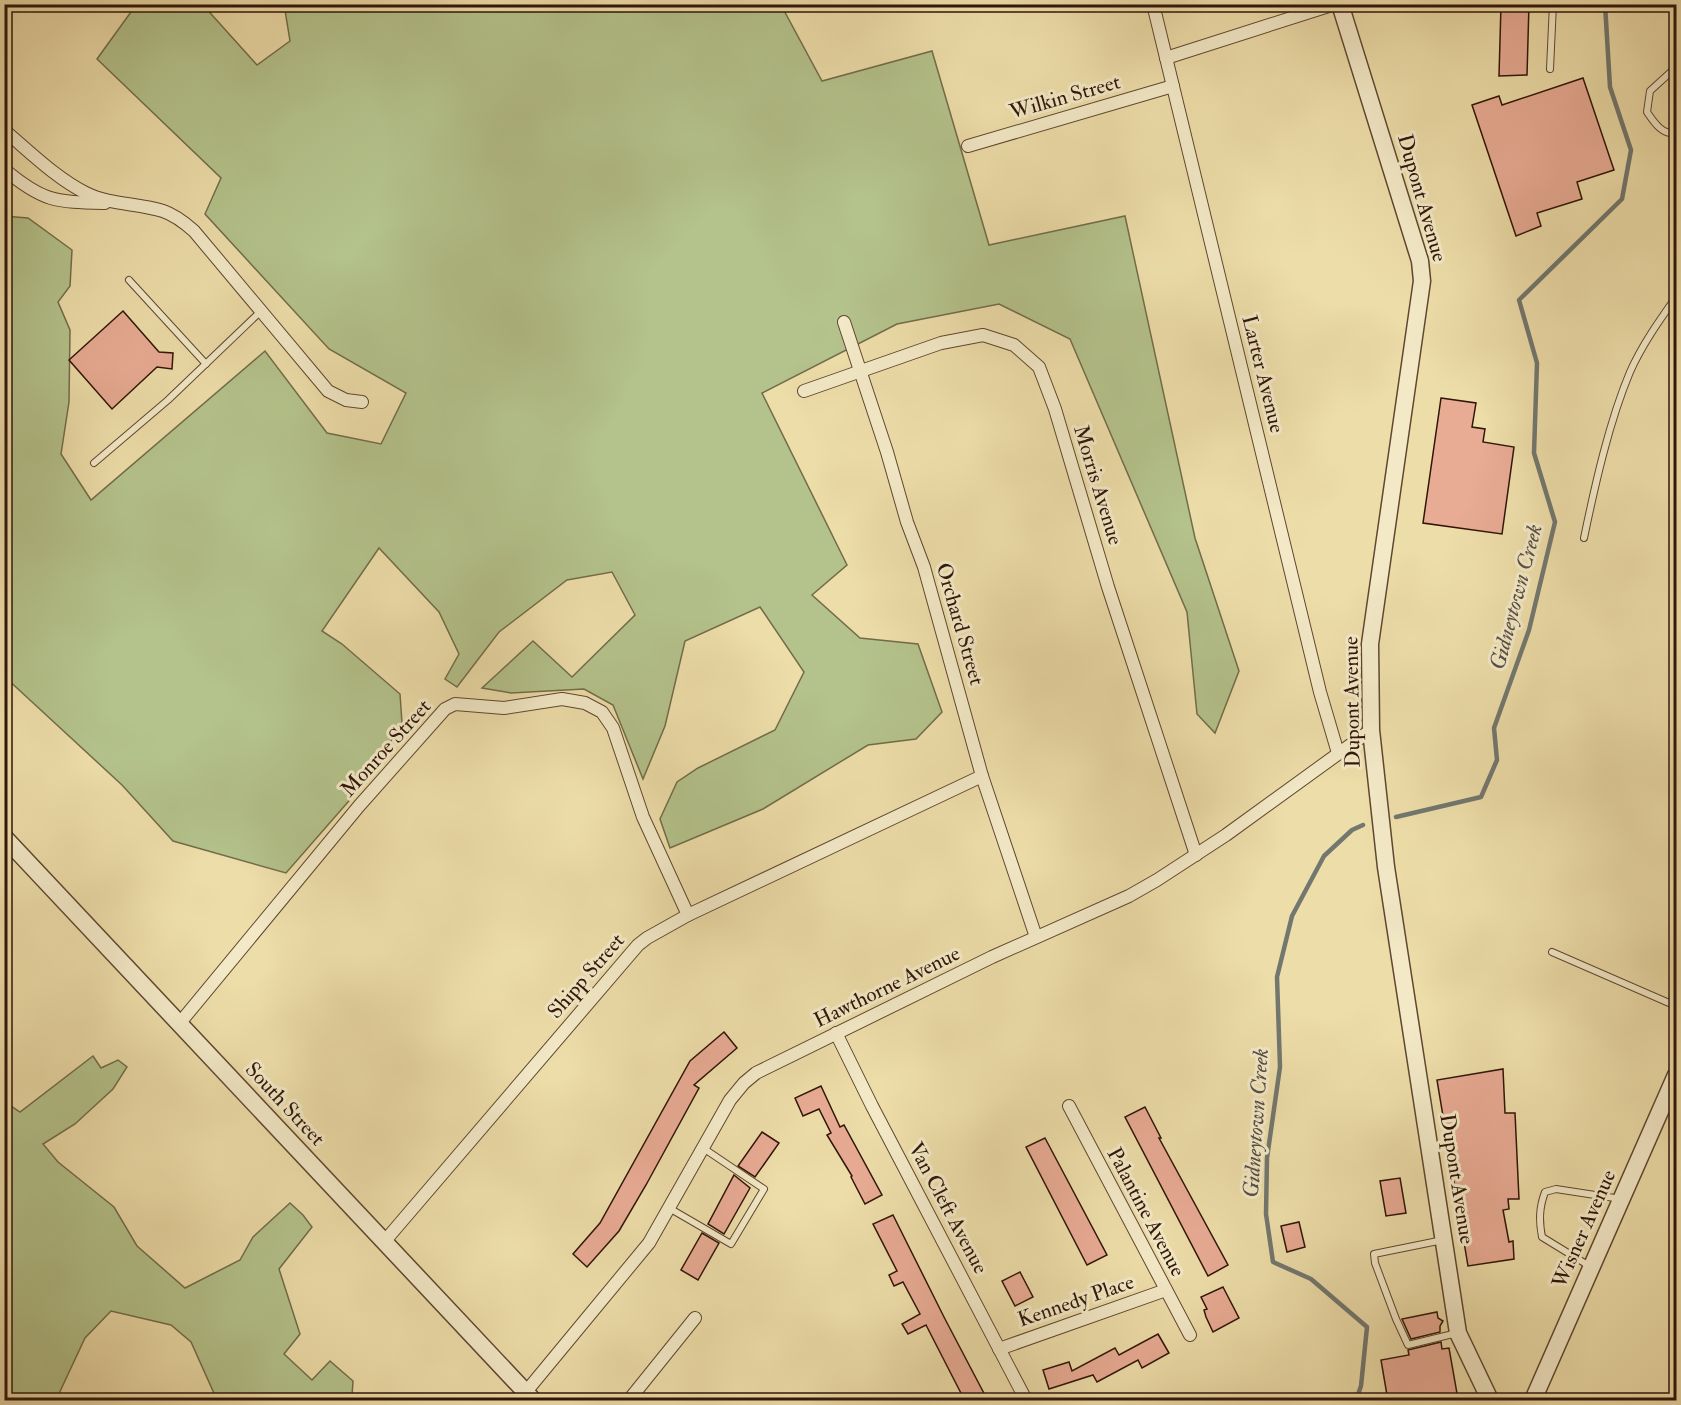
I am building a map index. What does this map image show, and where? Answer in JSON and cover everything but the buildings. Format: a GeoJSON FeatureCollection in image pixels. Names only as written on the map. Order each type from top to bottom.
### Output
{"type":"FeatureCollection","features":[{"type":"Feature","properties":{"kind":"street","name":"Larter Avenue"},"geometry":{"type":"LineString","coordinates":[[1153,4],[1320,692],[1338,753]]}},
{"type":"Feature","properties":{"kind":"street"},"geometry":{"type":"LineString","coordinates":[[1166,58],[1335,4]]}},
{"type":"Feature","properties":{"kind":"street","name":"Dupont Avenue"},"geometry":{"type":"LineString","coordinates":[[1340,4],[1420,261],[1422,281],[1370,644],[1371,730],[1386,867],[1458,1333],[1490,1401]]}},
{"type":"Feature","properties":{"kind":"street","name":"Wilkin Street"},"geometry":{"type":"LineString","coordinates":[[968,146],[1173,86]]}},
{"type":"Feature","properties":{"kind":"street"},"geometry":{"type":"LineString","coordinates":[[4,130],[58,175],[87,194],[120,204]]}},
{"type":"Feature","properties":{"kind":"street"},"geometry":{"type":"LineString","coordinates":[[4,169],[38,194],[62,202],[120,204],[163,211],[178,218],[194,231],[328,391],[346,400],[362,402]]}},
{"type":"Feature","properties":{"kind":"street","name":"Orchard Street"},"geometry":{"type":"LineString","coordinates":[[844,322],[887,452],[907,522],[924,567],[982,776],[1036,937]]}},
{"type":"Feature","properties":{"kind":"street","name":"Morris Avenue"},"geometry":{"type":"LineString","coordinates":[[804,391],[941,343],[983,335],[1014,345],[1039,367],[1055,409],[1108,587],[1196,855]]}},
{"type":"Feature","properties":{"kind":"street","name":"Monroe Street"},"geometry":{"type":"LineString","coordinates":[[179,1024],[359,806],[445,709],[455,704],[504,708],[562,699],[585,703],[602,712],[613,728],[643,817],[688,915]]}},
{"type":"Feature","properties":{"kind":"street","name":"Hawthorne Avenue"},"geometry":{"type":"LineString","coordinates":[[529,1397],[649,1243],[730,1100],[756,1073],[1036,937],[1129,896],[1196,855],[1371,730]]}},
{"type":"Feature","properties":{"kind":"street","name":"Shipp Street"},"geometry":{"type":"LineString","coordinates":[[384,1242],[638,945],[688,915],[982,776]]}},
{"type":"Feature","properties":{"kind":"street","name":"South Street"},"geometry":{"type":"LineString","coordinates":[[6,841],[529,1397]]}},
{"type":"Feature","properties":{"kind":"street","name":"Van Cleft Avenue"},"geometry":{"type":"LineString","coordinates":[[836,1033],[1026,1401]]}},
{"type":"Feature","properties":{"kind":"street","name":"Wisner Avenue"},"geometry":{"type":"LineString","coordinates":[[1533,1401],[1677,1075]]}},
{"type":"Feature","properties":{"kind":"street","name":"Palantine Avenue"},"geometry":{"type":"LineString","coordinates":[[1069,1106],[1190,1335]]}},
{"type":"Feature","properties":{"kind":"street","name":"Kennedy Place"},"geometry":{"type":"LineString","coordinates":[[999,1349],[1166,1290]]}},
{"type":"Feature","properties":{"kind":"street"},"geometry":{"type":"LineString","coordinates":[[629,1401],[695,1318]]}},
{"type":"Feature","properties":{"kind":"lane"},"geometry":{"type":"LineString","coordinates":[[1550,69],[1553,4]]}},
{"type":"Feature","properties":{"kind":"lane"},"geometry":{"type":"LineString","coordinates":[[1673,70],[1650,91],[1647,112],[1658,128],[1672,135],[1677,134]]}},
{"type":"Feature","properties":{"kind":"lane"},"geometry":{"type":"LineString","coordinates":[[129,280],[206,364]]}},
{"type":"Feature","properties":{"kind":"lane"},"geometry":{"type":"LineString","coordinates":[[1584,538],[1613,417],[1630,371],[1648,338],[1677,297]]}},
{"type":"Feature","properties":{"kind":"lane"},"geometry":{"type":"LineString","coordinates":[[94,462],[168,400],[261,311]]}},
{"type":"Feature","properties":{"kind":"lane"},"geometry":{"type":"LineString","coordinates":[[1552,952],[1677,1006]]}},
{"type":"Feature","properties":{"kind":"lane"},"geometry":{"type":"LineString","coordinates":[[669,1208],[731,1244],[764,1189],[703,1148]]}},
{"type":"Feature","properties":{"kind":"lane"},"geometry":{"type":"LineString","coordinates":[[1591,1268],[1542,1237],[1539,1206],[1545,1192],[1556,1189],[1622,1199]]}},
{"type":"Feature","properties":{"kind":"lane"},"geometry":{"type":"LineString","coordinates":[[1443,1240],[1374,1254],[1375,1263],[1408,1345],[1458,1333]]}},
{"type":"Feature","properties":{"kind":"green space"},"geometry":{"type":"Polygon","coordinates":[[[284,4],[781,5],[822,81],[932,51],[989,245],[1125,216],[1195,538],[1239,671],[1215,733],[1197,714],[1187,612],[1070,339],[999,304],[897,324],[762,393],[847,565],[812,595],[860,638],[918,644],[942,712],[916,739],[868,745],[763,809],[670,848],[660,819],[677,782],[698,768],[775,730],[804,672],[760,607],[685,641],[665,726],[643,779],[613,705],[584,689],[511,693],[482,688],[533,641],[572,677],[635,615],[612,572],[567,580],[499,632],[457,687],[445,679],[459,654],[439,612],[379,548],[322,631],[342,644],[400,694],[402,723],[368,779],[286,873],[173,841],[122,785],[5,677],[4,216],[28,218],[72,250],[70,286],[58,302],[70,330],[69,402],[61,454],[91,500],[265,351],[327,433],[381,444],[406,393],[329,349],[205,214],[221,178],[97,59],[136,5],[203,5],[257,65],[290,41],[284,4]]]}},
{"type":"Feature","properties":{"kind":"green space"},"geometry":{"type":"Polygon","coordinates":[[[93,1056],[101,1068],[118,1060],[127,1067],[113,1089],[75,1124],[43,1144],[58,1162],[114,1207],[137,1246],[185,1288],[240,1260],[253,1237],[290,1203],[312,1227],[279,1269],[300,1334],[284,1354],[312,1380],[330,1361],[353,1381],[352,1396],[358,1400],[217,1400],[191,1342],[171,1325],[111,1311],[85,1338],[56,1400],[5,1400],[5,1102],[20,1112],[93,1056]]]}},
{"type":"Feature","properties":{"kind":"waterway","name":"Gidneytown Creek"},"geometry":{"type":"LineString","coordinates":[[1396,817],[1481,797],[1497,760],[1494,728],[1529,630],[1555,522],[1534,453],[1537,363],[1519,300],[1622,199],[1631,150],[1610,87],[1605,4]]}},
{"type":"Feature","properties":{"kind":"waterway","name":"Gidneytown Creek"},"geometry":{"type":"LineString","coordinates":[[1356,1400],[1361,1386],[1367,1327],[1311,1279],[1273,1262],[1266,1214],[1267,1158],[1280,1067],[1277,977],[1292,916],[1324,856],[1352,830],[1363,825]]}}]}
